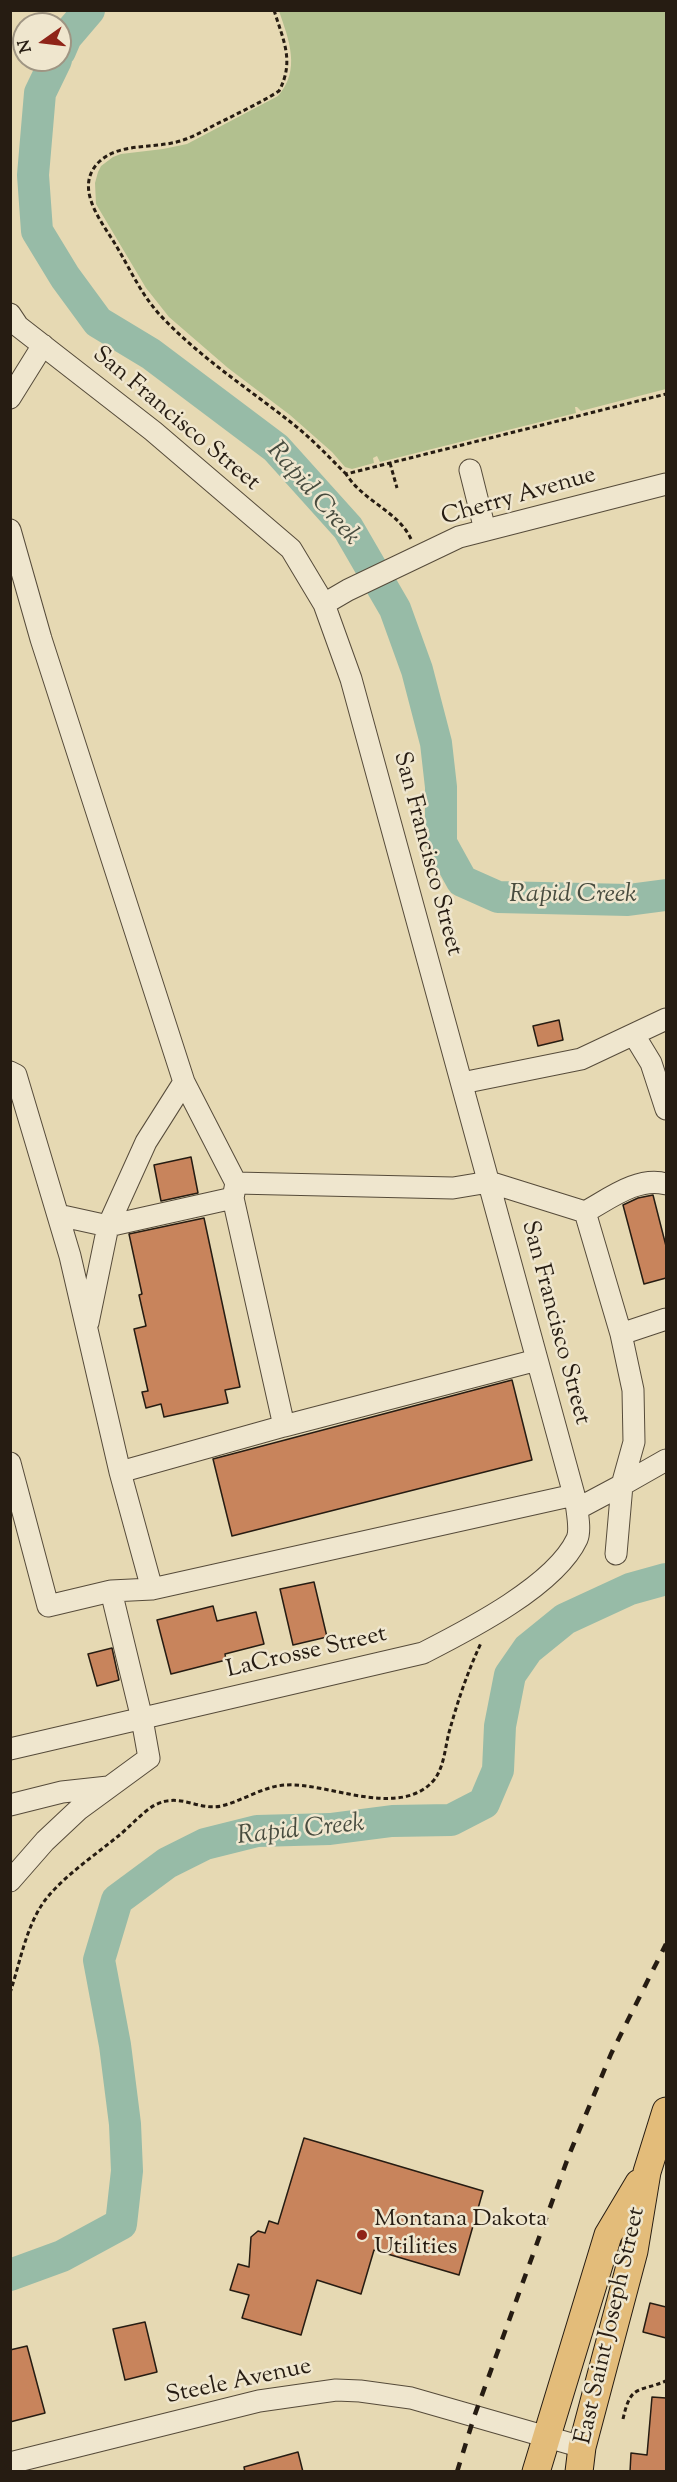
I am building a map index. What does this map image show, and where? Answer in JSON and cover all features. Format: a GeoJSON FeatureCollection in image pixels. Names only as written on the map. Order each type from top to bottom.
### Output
{"type":"FeatureCollection","features":[{"type":"Feature","properties":{"kind":"main road","name":"East Saint Joseph Street"},"geometry":{"type":"LineString","coordinates":[[580,2459],[634,2251],[647,2172],[666,2111]]}},
{"type":"Feature","properties":{"kind":"main road"},"geometry":{"type":"LineString","coordinates":[[536,2472],[608,2235],[647,2172]]}},
{"type":"Feature","properties":{"kind":"street","name":"San Francisco Street"},"geometry":{"type":"LineString","coordinates":[[10,314],[18,326],[153,431],[291,549],[324,604],[351,679],[489,1182],[575,1502],[578,1537]]}},
{"type":"Feature","properties":{"kind":"street"},"geometry":{"type":"LineString","coordinates":[[10,398],[43,345]]}},
{"type":"Feature","properties":{"kind":"street"},"geometry":{"type":"LineString","coordinates":[[470,470],[485,530]]}},
{"type":"Feature","properties":{"kind":"street","name":"Cherry Avenue"},"geometry":{"type":"LineString","coordinates":[[324,604],[348,590],[459,537],[666,484]]}},
{"type":"Feature","properties":{"kind":"street"},"geometry":{"type":"LineString","coordinates":[[10,530],[41,639],[184,1082],[234,1191],[284,1426]]}},
{"type":"Feature","properties":{"kind":"street"},"geometry":{"type":"LineString","coordinates":[[462,1083],[581,1059],[666,1019]]}},
{"type":"Feature","properties":{"kind":"street"},"geometry":{"type":"LineString","coordinates":[[634,1035],[651,1063],[666,1109]]}},
{"type":"Feature","properties":{"kind":"street"},"geometry":{"type":"LineString","coordinates":[[10,1072],[16,1075],[70,1256],[120,1472],[152,1589]]}},
{"type":"Feature","properties":{"kind":"street"},"geometry":{"type":"LineString","coordinates":[[87,1329],[108,1226],[146,1142],[184,1082]]}},
{"type":"Feature","properties":{"kind":"street"},"geometry":{"type":"LineString","coordinates":[[58,1215],[108,1226],[234,1191],[453,1188],[489,1182],[585,1212],[637,1184],[659,1182],[666,1184]]}},
{"type":"Feature","properties":{"kind":"street"},"geometry":{"type":"LineString","coordinates":[[585,1212],[621,1334],[633,1390],[634,1442],[622,1485],[616,1554]]}},
{"type":"Feature","properties":{"kind":"street"},"geometry":{"type":"LineString","coordinates":[[621,1334],[666,1319]]}},
{"type":"Feature","properties":{"kind":"street"},"geometry":{"type":"LineString","coordinates":[[120,1472],[284,1426],[537,1360]]}},
{"type":"Feature","properties":{"kind":"street"},"geometry":{"type":"LineString","coordinates":[[10,1463],[48,1606],[111,1591],[152,1589],[575,1502],[622,1485],[666,1460]]}},
{"type":"Feature","properties":{"kind":"street","name":"LaCrosse Street"},"geometry":{"type":"LineString","coordinates":[[10,1749],[423,1653],[484,1622],[557,1568],[578,1537]]}},
{"type":"Feature","properties":{"kind":"street"},"geometry":{"type":"LineString","coordinates":[[10,1881],[45,1841],[78,1810],[149,1758],[142,1719],[111,1591]]}},
{"type":"Feature","properties":{"kind":"street"},"geometry":{"type":"LineString","coordinates":[[10,1805],[62,1792],[108,1787]]}},
{"type":"Feature","properties":{"kind":"street","name":"Steele Avenue"},"geometry":{"type":"LineString","coordinates":[[10,2463],[259,2401],[336,2390],[411,2398],[545,2438],[580,2459]]}},
{"type":"Feature","properties":{"kind":"path"},"geometry":{"type":"LineString","coordinates":[[274,10],[288,62],[286,78],[279,91],[186,139],[163,146],[111,153],[94,167],[89,188],[90,198],[93,210],[114,242],[136,284],[160,315],[238,383],[294,424],[346,474]]}},
{"type":"Feature","properties":{"kind":"path"},"geometry":{"type":"LineString","coordinates":[[390,463],[397,488]]}},
{"type":"Feature","properties":{"kind":"path"},"geometry":{"type":"LineString","coordinates":[[10,1993],[21,1954],[37,1915],[50,1893],[155,1805],[179,1799],[210,1807],[222,1806],[264,1790],[285,1785],[384,1798],[409,1795],[423,1789],[435,1779],[444,1757],[453,1719],[471,1665],[485,1635],[484,1622]]}},
{"type":"Feature","properties":{"kind":"path"},"geometry":{"type":"LineString","coordinates":[[623,2418],[627,2400],[634,2392],[666,2381]]}},
{"type":"Feature","properties":{"kind":"path"},"geometry":{"type":"LineString","coordinates":[[617,2411],[624,2412]]}},
{"type":"Feature","properties":{"kind":"green space"},"geometry":{"type":"Polygon","coordinates":[[[279,11],[666,11],[666,389],[581,411],[575,407],[576,413],[380,462],[377,456],[373,458],[374,463],[352,469],[345,467],[332,452],[290,415],[228,368],[169,317],[146,288],[96,204],[95,183],[98,172],[101,166],[121,154],[187,144],[278,96],[285,86],[291,65],[289,44],[279,11]]]}},
{"type":"Feature","properties":{"kind":"building"},"geometry":{"type":"Polygon","coordinates":[[[559,1020],[563,1040],[538,1046],[533,1026],[559,1020]]]}},
{"type":"Feature","properties":{"kind":"building"},"geometry":{"type":"Polygon","coordinates":[[[191,1157],[198,1193],[161,1201],[154,1165],[191,1157]]]}},
{"type":"Feature","properties":{"kind":"building"},"geometry":{"type":"Polygon","coordinates":[[[653,1195],[666,1246],[666,1278],[644,1284],[623,1205],[638,1198],[653,1195]]]}},
{"type":"Feature","properties":{"kind":"building"},"geometry":{"type":"Polygon","coordinates":[[[204,1218],[240,1387],[225,1390],[228,1403],[164,1417],[161,1404],[146,1408],[142,1392],[148,1391],[134,1329],[146,1326],[139,1295],[142,1294],[129,1234],[204,1218]]]}},
{"type":"Feature","properties":{"kind":"building"},"geometry":{"type":"Polygon","coordinates":[[[512,1380],[532,1460],[232,1536],[213,1459],[512,1380]]]}},
{"type":"Feature","properties":{"kind":"building"},"geometry":{"type":"Polygon","coordinates":[[[314,1582],[327,1637],[293,1645],[280,1589],[314,1582]]]}},
{"type":"Feature","properties":{"kind":"building"},"geometry":{"type":"Polygon","coordinates":[[[213,1606],[217,1621],[256,1612],[264,1644],[225,1654],[226,1660],[171,1674],[157,1620],[213,1606]]]}},
{"type":"Feature","properties":{"kind":"building"},"geometry":{"type":"Polygon","coordinates":[[[112,1648],[119,1680],[97,1686],[88,1654],[112,1648]]]}},
{"type":"Feature","properties":{"kind":"building","name":"Montana Dakota Utilities"},"geometry":{"type":"Polygon","coordinates":[[[304,2138],[483,2191],[459,2275],[374,2250],[361,2294],[317,2280],[301,2335],[242,2318],[249,2295],[230,2290],[238,2264],[249,2267],[251,2237],[258,2231],[265,2233],[269,2221],[278,2224],[304,2138]]]}},
{"type":"Feature","properties":{"kind":"building"},"geometry":{"type":"Polygon","coordinates":[[[650,2303],[666,2307],[666,2338],[643,2332],[650,2303]]]}},
{"type":"Feature","properties":{"kind":"building"},"geometry":{"type":"Polygon","coordinates":[[[145,2322],[157,2372],[125,2380],[113,2329],[145,2322]]]}},
{"type":"Feature","properties":{"kind":"building"},"geometry":{"type":"Polygon","coordinates":[[[27,2346],[45,2413],[10,2422],[10,2350],[27,2346]]]}},
{"type":"Feature","properties":{"kind":"building"},"geometry":{"type":"Polygon","coordinates":[[[652,2397],[666,2398],[666,2472],[630,2472],[631,2453],[647,2455],[652,2397]]]}},
{"type":"Feature","properties":{"kind":"building"},"geometry":{"type":"Polygon","coordinates":[[[298,2452],[303,2472],[245,2472],[244,2467],[298,2452]]]}},
{"type":"Feature","properties":{"kind":"waterway","name":"Rapid Creek"},"geometry":{"type":"LineString","coordinates":[[72,30],[89,10]]}},
{"type":"Feature","properties":{"kind":"waterway","name":"Rapid Creek"},"geometry":{"type":"LineString","coordinates":[[50,72],[40,93],[33,175],[37,231],[65,277],[98,322],[151,354],[276,448],[348,528],[395,609],[417,670],[436,743],[441,787],[441,843],[462,881],[498,897],[628,900],[666,895]]}},
{"type":"Feature","properties":{"kind":"waterway","name":"Rapid Creek"},"geometry":{"type":"LineString","coordinates":[[10,2275],[62,2256],[121,2224],[127,2171],[125,2124],[115,2045],[99,1960],[117,1900],[167,1863],[205,1844],[257,1831],[330,1829],[392,1821],[451,1820],[484,1803],[498,1770],[500,1726],[510,1675],[528,1649],[565,1619],[630,1589],[666,1579]]}},
{"type":"Feature","properties":{"kind":"railway"},"geometry":{"type":"LineString","coordinates":[[457,2472],[474,2417],[569,2155],[611,2054],[666,1944]]}},
{"type":"Feature","properties":{"kind":"place","name":"Montana Dakota Utilities"},"geometry":{"type":"Point","coordinates":[362,2235]}}]}
